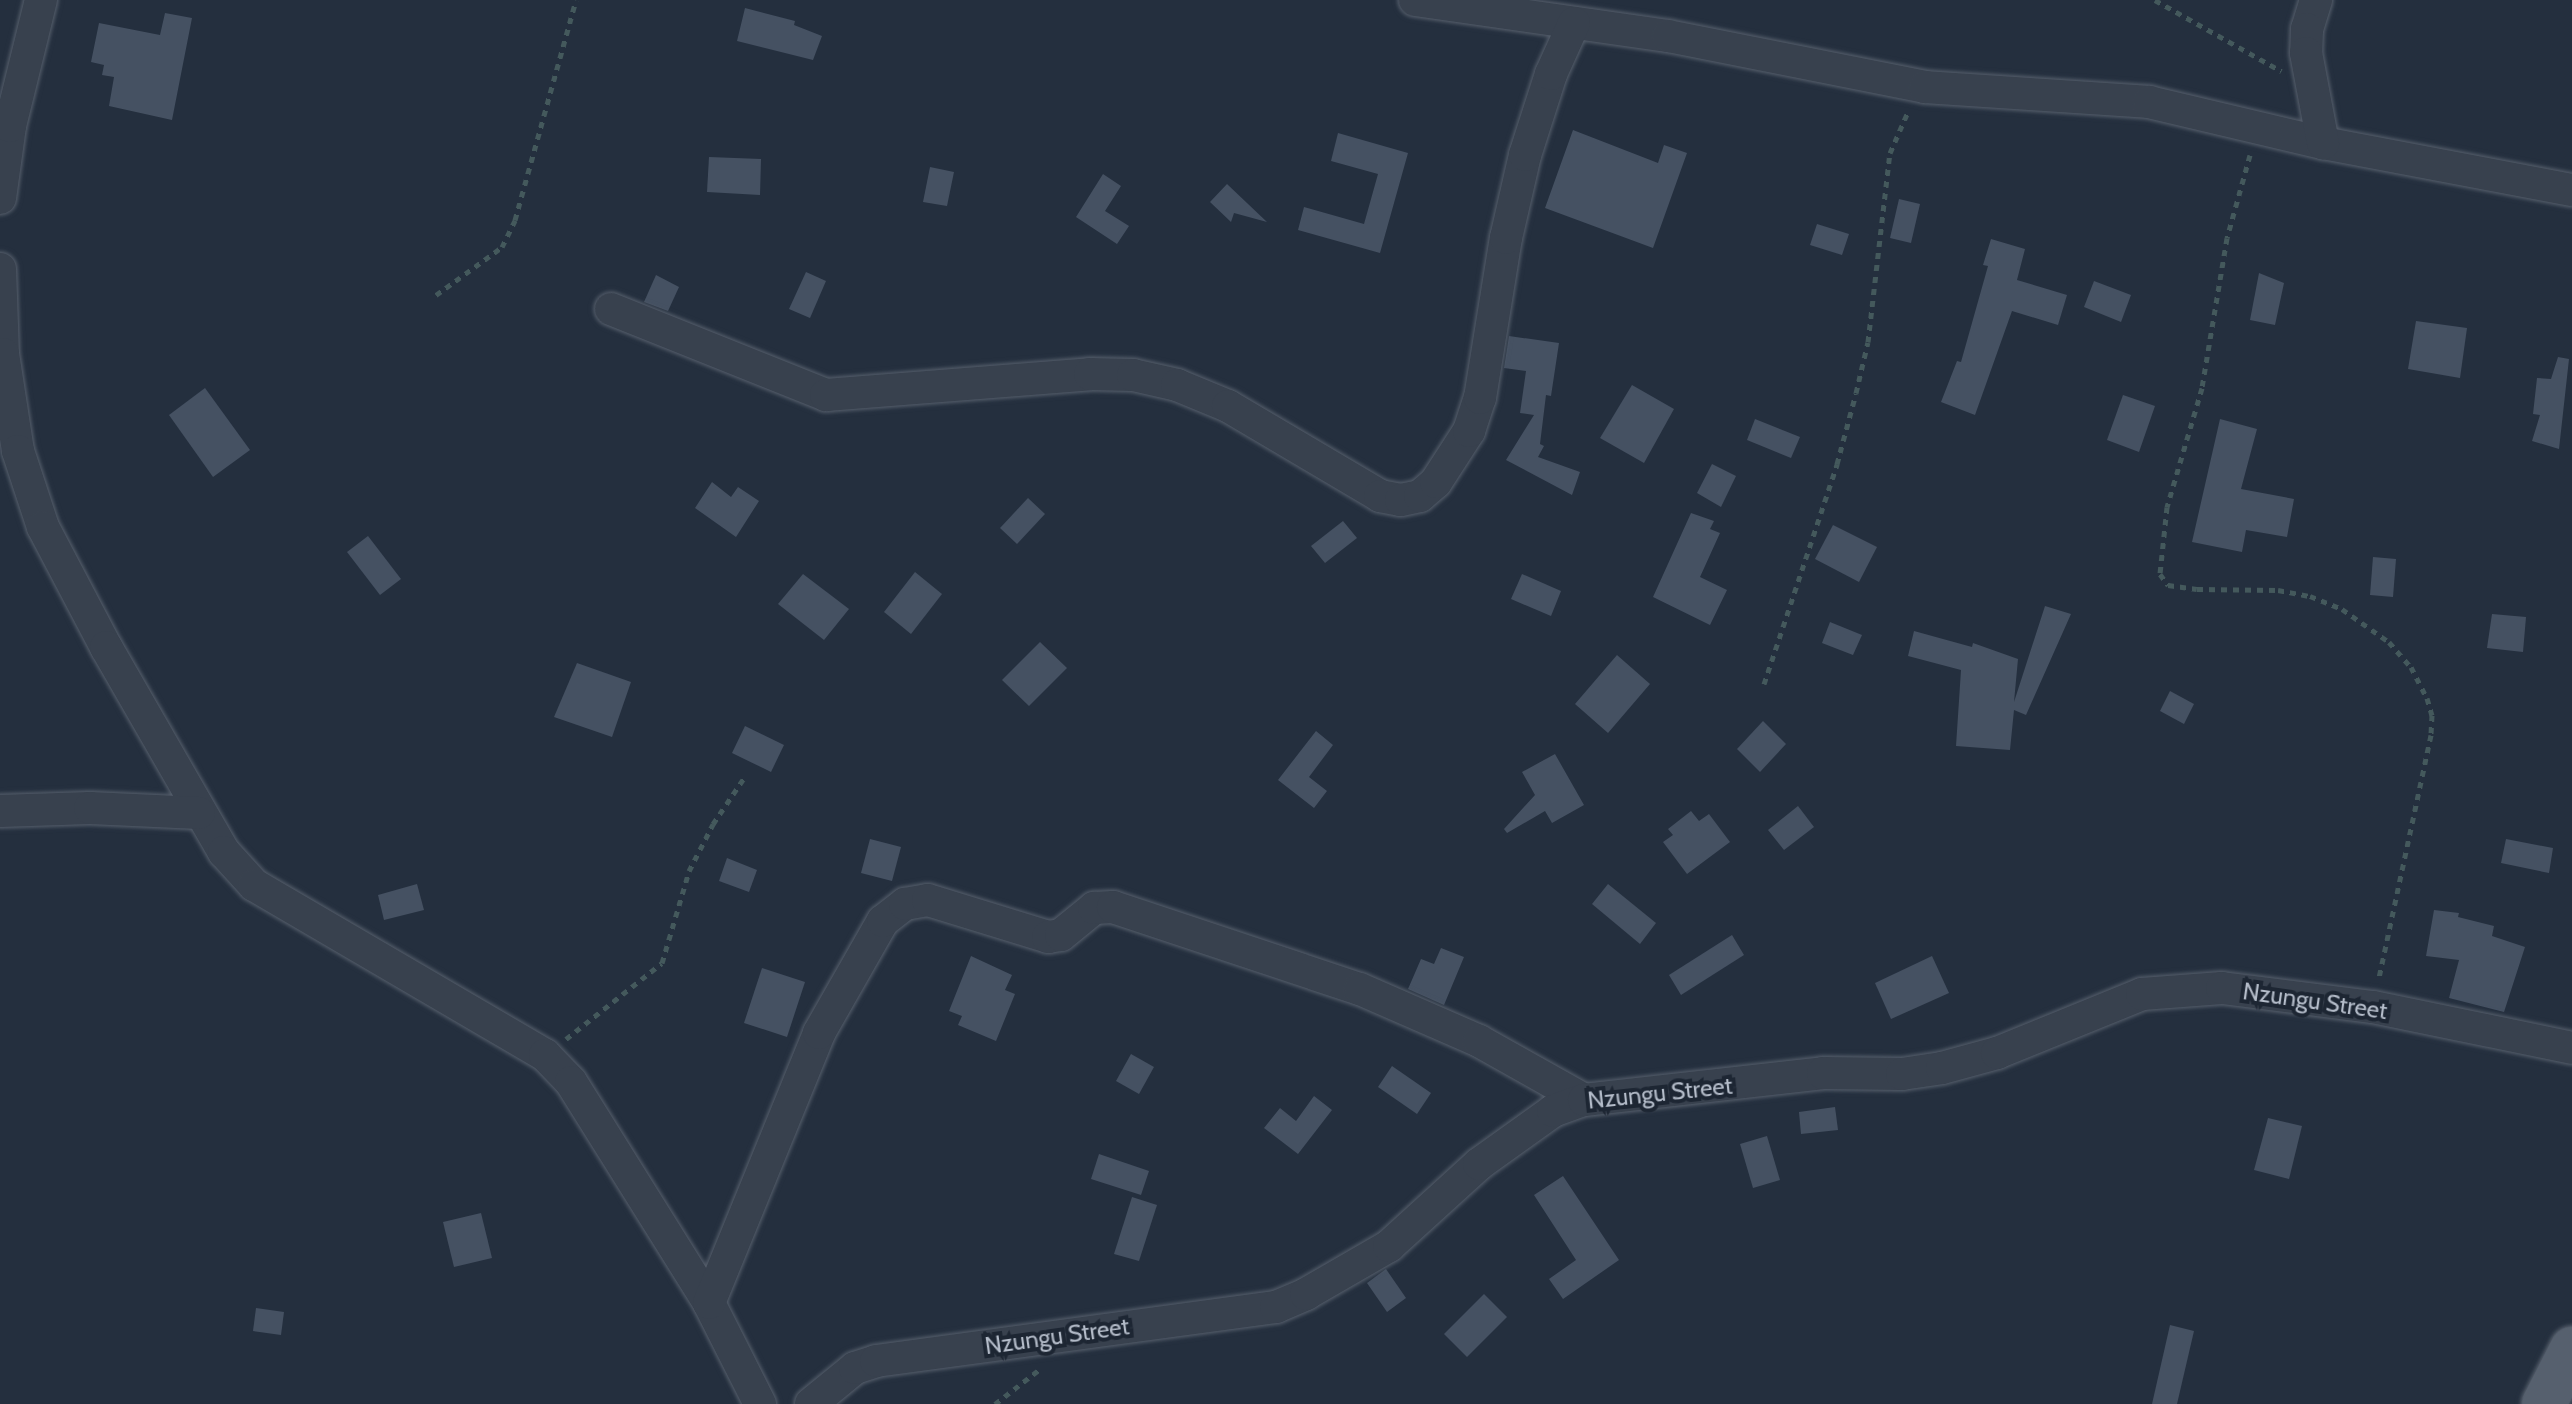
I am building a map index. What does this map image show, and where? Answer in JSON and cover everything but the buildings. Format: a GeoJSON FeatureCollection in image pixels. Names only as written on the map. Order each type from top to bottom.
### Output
{"type":"FeatureCollection","features":[{"type":"Feature","properties":{"kind":"main road"},"geometry":{"type":"LineString","coordinates":[[2544,1404],[2572,1349]]}},
{"type":"Feature","properties":{"kind":"street"},"geometry":{"type":"LineString","coordinates":[[0,198],[10,126],[41,0]]}},
{"type":"Feature","properties":{"kind":"street"},"geometry":{"type":"LineString","coordinates":[[1415,0],[1668,36],[1925,87],[2149,102],[2323,143],[2572,190]]}},
{"type":"Feature","properties":{"kind":"street"},"geometry":{"type":"LineString","coordinates":[[2316,0],[2307,29],[2306,53],[2323,143]]}},
{"type":"Feature","properties":{"kind":"street"},"geometry":{"type":"LineString","coordinates":[[611,309],[826,395],[1090,374],[1133,375],[1177,385],[1228,406],[1380,496],[1401,500],[1420,496],[1436,482],[1469,431],[1480,398],[1506,238],[1525,155],[1551,74],[1574,23]]}},
{"type":"Feature","properties":{"kind":"street"},"geometry":{"type":"LineString","coordinates":[[0,269],[3,354],[18,451],[43,527],[199,813],[224,852],[254,885],[545,1055],[571,1082],[709,1303],[760,1404]]}},
{"type":"Feature","properties":{"kind":"street"},"geometry":{"type":"LineString","coordinates":[[0,811],[90,808],[199,813]]}},
{"type":"Feature","properties":{"kind":"street"},"geometry":{"type":"LineString","coordinates":[[709,1303],[819,1033],[883,921],[905,904],[928,900],[1048,937],[1061,935],[1094,908],[1113,907],[1360,989],[1479,1041],[1584,1100]]}},
{"type":"Feature","properties":{"kind":"street","name":"Nzungu Street"},"geometry":{"type":"LineString","coordinates":[[811,1404],[855,1368],[876,1361],[1276,1307],[1306,1294],[1389,1246],[1479,1164],[1553,1111],[1584,1100],[1823,1073],[1902,1074],[1942,1068],[1997,1053],[2142,994],[2222,988],[2373,1007],[2572,1048]]}},
{"type":"Feature","properties":{"kind":"path"},"geometry":{"type":"LineString","coordinates":[[436,295],[502,247],[515,220],[576,0]]}},
{"type":"Feature","properties":{"kind":"path"},"geometry":{"type":"LineString","coordinates":[[2155,0],[2310,86]]}},
{"type":"Feature","properties":{"kind":"path"},"geometry":{"type":"LineString","coordinates":[[1764,684],[1837,464],[1868,342],[1890,153],[1902,121],[1925,87]]}},
{"type":"Feature","properties":{"kind":"path"},"geometry":{"type":"LineString","coordinates":[[2260,126],[2237,193],[2202,388],[2167,507],[2160,574],[2168,585],[2197,589],[2278,590],[2342,609],[2389,642],[2411,667],[2427,698],[2432,715],[2431,735],[2373,1007]]}},
{"type":"Feature","properties":{"kind":"path"},"geometry":{"type":"LineString","coordinates":[[545,1055],[662,963],[689,871],[713,824],[744,778]]}}]}
